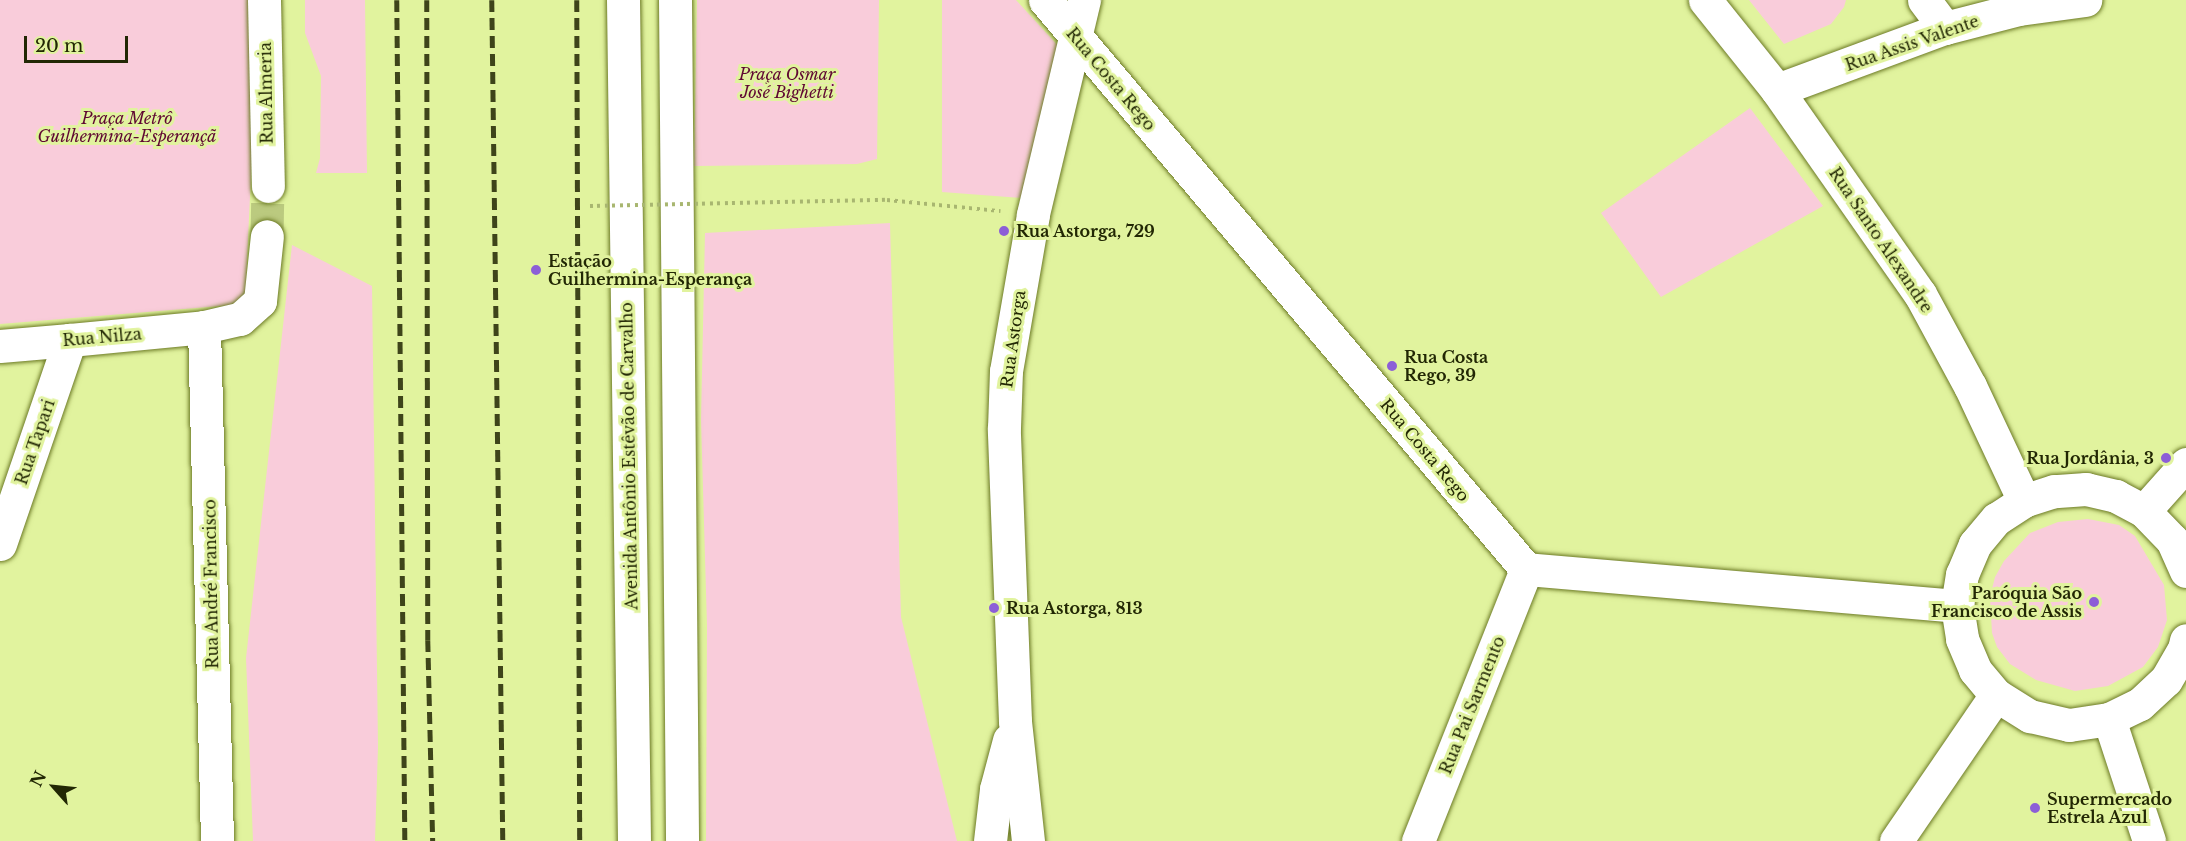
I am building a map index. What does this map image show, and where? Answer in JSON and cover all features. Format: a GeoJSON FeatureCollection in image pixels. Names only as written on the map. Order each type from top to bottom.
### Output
{"type":"FeatureCollection","features":[{"type":"Feature","properties":{"kind":"main road","name":"Rua Almeria"},"geometry":{"type":"LineString","coordinates":[[264,0],[268,186]]}},
{"type":"Feature","properties":{"kind":"main road","name":"Avenida Antônio Estêvão de Carvalho"},"geometry":{"type":"LineString","coordinates":[[623,0],[634,841]]}},
{"type":"Feature","properties":{"kind":"main road"},"geometry":{"type":"LineString","coordinates":[[675,0],[682,841]]}},
{"type":"Feature","properties":{"kind":"main road","name":"Rua Costa Rego"},"geometry":{"type":"LineString","coordinates":[[1045,0],[1526,569]]}},
{"type":"Feature","properties":{"kind":"main road","name":"Rua Astorga"},"geometry":{"type":"LineString","coordinates":[[1028,841],[1014,721],[1005,428],[1006,371],[1033,214],[1084,0]]}},
{"type":"Feature","properties":{"kind":"main road","name":"Rua Santo Alexandre"},"geometry":{"type":"LineString","coordinates":[[1705,0],[1777,90],[1920,294],[1970,386],[2024,501]]}},
{"type":"Feature","properties":{"kind":"main road"},"geometry":{"type":"LineString","coordinates":[[1924,0],[1945,28]]}},
{"type":"Feature","properties":{"kind":"main road","name":"Rua Assis Valente"},"geometry":{"type":"LineString","coordinates":[[1777,90],[1945,28],[2019,9],[2085,0]]}},
{"type":"Feature","properties":{"kind":"main road"},"geometry":{"type":"LineString","coordinates":[[204,327],[240,319],[251,312],[260,301],[267,236]]}},
{"type":"Feature","properties":{"kind":"main road","name":"Rua Nilza"},"geometry":{"type":"LineString","coordinates":[[0,346],[204,327]]}},
{"type":"Feature","properties":{"kind":"main road","name":"Rua André Francisco"},"geometry":{"type":"LineString","coordinates":[[204,327],[217,841]]}},
{"type":"Feature","properties":{"kind":"main road","name":"Rua Tapari"},"geometry":{"type":"LineString","coordinates":[[0,544],[70,340]]}},
{"type":"Feature","properties":{"kind":"main road"},"geometry":{"type":"LineString","coordinates":[[2144,511],[2186,464]]}},
{"type":"Feature","properties":{"kind":"main road"},"geometry":{"type":"LineString","coordinates":[[2186,571],[2172,540],[2144,511],[2116,496],[2086,489],[2054,491],[2024,501],[1996,519],[1975,544],[1962,574],[1957,606],[1962,639],[1975,670],[1996,695],[2030,716],[2069,724],[2109,719],[2140,704],[2166,680],[2184,650],[2186,640]]}},
{"type":"Feature","properties":{"kind":"main road"},"geometry":{"type":"LineString","coordinates":[[1526,569],[1957,606]]}},
{"type":"Feature","properties":{"kind":"main road","name":"Rua Pai Sarmento"},"geometry":{"type":"LineString","coordinates":[[1418,841],[1526,569]]}},
{"type":"Feature","properties":{"kind":"main road"},"geometry":{"type":"LineString","coordinates":[[1896,841],[1996,695]]}},
{"type":"Feature","properties":{"kind":"main road"},"geometry":{"type":"LineString","coordinates":[[2109,719],[2149,841]]}},
{"type":"Feature","properties":{"kind":"main road","name":"Rua Astorga"},"geometry":{"type":"LineString","coordinates":[[990,841],[996,789],[1014,721]]}},
{"type":"Feature","properties":{"kind":"path"},"geometry":{"type":"LineString","coordinates":[[590,206],[887,200],[1033,214]]}},
{"type":"Feature","properties":{"kind":"green space","name":"Praça Metrô Guilhermina-Esperançã"},"geometry":{"type":"Polygon","coordinates":[[[0,0],[253,0],[255,90],[245,304],[0,324],[0,0]]]}},
{"type":"Feature","properties":{"kind":"green space"},"geometry":{"type":"Polygon","coordinates":[[[305,0],[365,0],[367,173],[316,173],[320,158],[321,76],[305,33],[305,0]]]}},
{"type":"Feature","properties":{"kind":"green space","name":"Praça Osmar José Bighetti"},"geometry":{"type":"Polygon","coordinates":[[[697,0],[879,0],[877,159],[857,164],[694,166],[697,0]]]}},
{"type":"Feature","properties":{"kind":"green space"},"geometry":{"type":"Polygon","coordinates":[[[942,0],[1016,0],[1061,49],[1023,198],[942,192],[942,0]]]}},
{"type":"Feature","properties":{"kind":"green space"},"geometry":{"type":"Polygon","coordinates":[[[1749,0],[1846,0],[1844,7],[1831,24],[1784,44],[1749,0]]]}},
{"type":"Feature","properties":{"kind":"green space"},"geometry":{"type":"Polygon","coordinates":[[[1750,108],[1823,206],[1661,297],[1601,213],[1750,108]]]}},
{"type":"Feature","properties":{"kind":"green space"},"geometry":{"type":"Polygon","coordinates":[[[890,223],[901,617],[957,841],[706,841],[707,626],[701,420],[705,233],[890,223]]]}},
{"type":"Feature","properties":{"kind":"green space"},"geometry":{"type":"Polygon","coordinates":[[[292,245],[372,286],[378,747],[375,841],[253,841],[246,658],[292,245]]]}},
{"type":"Feature","properties":{"kind":"green space","name":"Paróquia São Francisco de Assis"},"geometry":{"type":"Polygon","coordinates":[[[2088,519],[2119,525],[2135,536],[2164,585],[2167,620],[2158,647],[2143,667],[2108,686],[2075,691],[2036,680],[2010,664],[1997,647],[1992,633],[1990,597],[1995,577],[2004,561],[2030,533],[2058,522],[2088,519]]]}},
{"type":"Feature","properties":{"kind":"tunnel"},"geometry":{"type":"LineString","coordinates":[[267,236],[268,186]]}},
{"type":"Feature","properties":{"kind":"railway"},"geometry":{"type":"LineString","coordinates":[[397,0],[405,841]]}},
{"type":"Feature","properties":{"kind":"railway"},"geometry":{"type":"LineString","coordinates":[[427,0],[428,640],[433,841]]}},
{"type":"Feature","properties":{"kind":"railway"},"geometry":{"type":"LineString","coordinates":[[492,0],[503,841]]}},
{"type":"Feature","properties":{"kind":"railway"},"geometry":{"type":"LineString","coordinates":[[577,0],[580,841]]}},
{"type":"Feature","properties":{"kind":"place","name":"Rua Astorga, 729"},"geometry":{"type":"Point","coordinates":[1004,231]}},
{"type":"Feature","properties":{"kind":"place","name":"Estação Guilhermina-Esperança"},"geometry":{"type":"Point","coordinates":[536,270]}},
{"type":"Feature","properties":{"kind":"place","name":"Rua Costa Rego, 39"},"geometry":{"type":"Point","coordinates":[1392,366]}},
{"type":"Feature","properties":{"kind":"place","name":"Rua Jordânia, 3"},"geometry":{"type":"Point","coordinates":[2166,458]}},
{"type":"Feature","properties":{"kind":"place","name":"Paróquia São Francisco de Assis"},"geometry":{"type":"Point","coordinates":[2094,602]}},
{"type":"Feature","properties":{"kind":"place","name":"Rua Astorga, 813"},"geometry":{"type":"Point","coordinates":[994,608]}},
{"type":"Feature","properties":{"kind":"place","name":"Supermercado Estrela Azul"},"geometry":{"type":"Point","coordinates":[2035,808]}}]}
